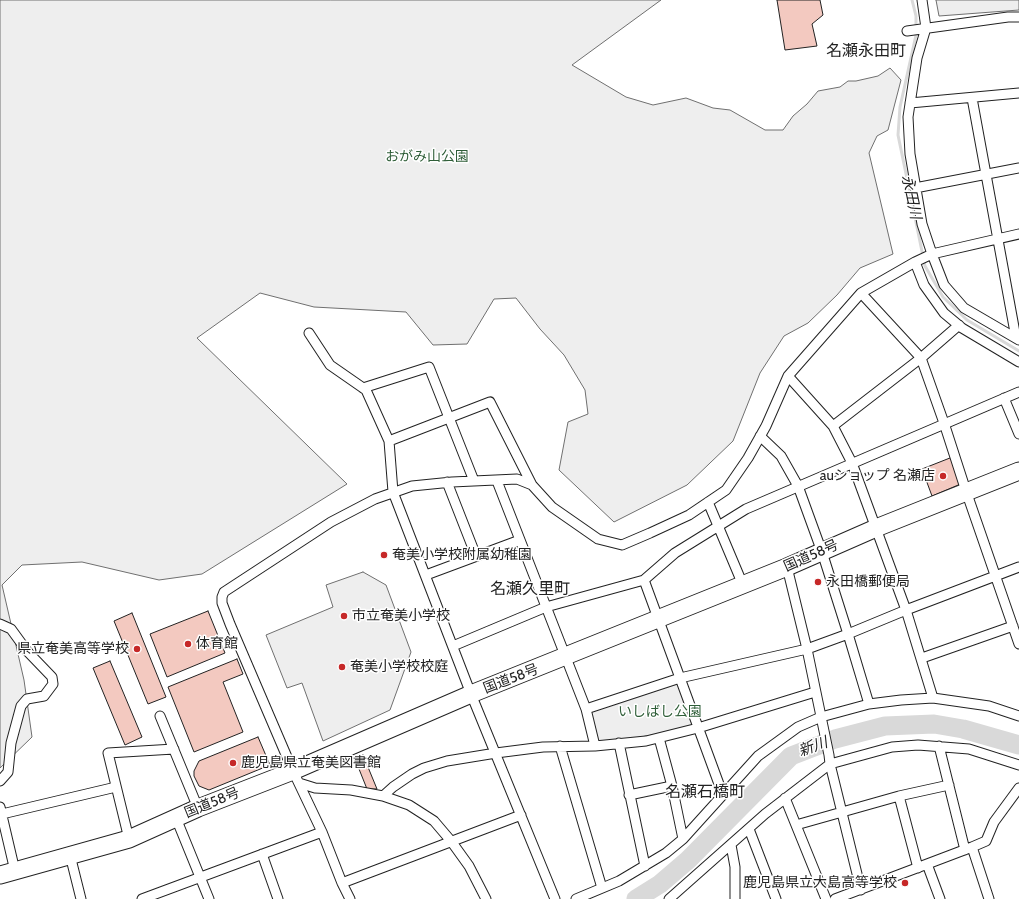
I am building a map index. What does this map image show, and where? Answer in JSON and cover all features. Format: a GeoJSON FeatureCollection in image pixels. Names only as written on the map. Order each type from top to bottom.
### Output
{"type":"FeatureCollection","features":[{"type":"Feature","properties":{"kind":"highway","name":"国道58号"},"geometry":{"type":"LineString","coordinates":[[8,873],[70,854],[129,839],[198,808],[296,777],[471,694],[565,658],[787,567],[876,528],[1019,471]]}},
{"type":"Feature","properties":{"kind":"street"},"geometry":{"type":"LineString","coordinates":[[922,0],[926,28],[917,58],[908,117],[910,154],[922,224],[944,285],[964,308],[1018,339]]}},
{"type":"Feature","properties":{"kind":"street"},"geometry":{"type":"LineString","coordinates":[[907,31],[1008,17],[1019,17]]}},
{"type":"Feature","properties":{"kind":"street"},"geometry":{"type":"LineString","coordinates":[[910,103],[1019,93]]}},
{"type":"Feature","properties":{"kind":"street"},"geometry":{"type":"LineString","coordinates":[[972,98],[998,239],[1015,314],[1018,339]]}},
{"type":"Feature","properties":{"kind":"street"},"geometry":{"type":"LineString","coordinates":[[915,188],[1019,168]]}},
{"type":"Feature","properties":{"kind":"street"},"geometry":{"type":"LineString","coordinates":[[389,441],[490,402],[532,485],[552,507],[598,539],[622,545],[689,515],[726,490],[748,458],[760,436],[788,376],[861,293],[932,254],[1019,234]]}},
{"type":"Feature","properties":{"kind":"street"},"geometry":{"type":"LineString","coordinates":[[915,262],[924,285],[944,313],[959,325],[1019,362]]}},
{"type":"Feature","properties":{"kind":"street"},"geometry":{"type":"LineString","coordinates":[[861,293],[921,358],[1019,644]]}},
{"type":"Feature","properties":{"kind":"street"},"geometry":{"type":"LineString","coordinates":[[832,426],[921,358],[959,325]]}},
{"type":"Feature","properties":{"kind":"street"},"geometry":{"type":"LineString","coordinates":[[309,333],[330,365],[366,390],[389,441],[393,492],[471,694],[554,899]]}},
{"type":"Feature","properties":{"kind":"street"},"geometry":{"type":"LineString","coordinates":[[363,388],[429,367],[474,481]]}},
{"type":"Feature","properties":{"kind":"street"},"geometry":{"type":"LineString","coordinates":[[788,376],[832,426],[852,463],[906,610],[922,658],[933,698]]}},
{"type":"Feature","properties":{"kind":"street"},"geometry":{"type":"LineString","coordinates":[[453,646],[546,607],[644,580],[675,553],[746,509],[1019,392]]}},
{"type":"Feature","properties":{"kind":"street"},"geometry":{"type":"LineString","coordinates":[[1004,398],[1019,434]]}},
{"type":"Feature","properties":{"kind":"street"},"geometry":{"type":"LineString","coordinates":[[760,436],[781,456],[798,486],[822,552],[869,704]]}},
{"type":"Feature","properties":{"kind":"street"},"geometry":{"type":"LineString","coordinates":[[350,899],[230,624],[222,603],[224,592],[331,522],[375,499],[393,492],[412,486],[447,482],[517,479],[532,485]]}},
{"type":"Feature","properties":{"kind":"street"},"geometry":{"type":"LineString","coordinates":[[497,481],[586,709],[595,746]]}},
{"type":"Feature","properties":{"kind":"street"},"geometry":{"type":"LineString","coordinates":[[447,482],[476,556]]}},
{"type":"Feature","properties":{"kind":"street"},"geometry":{"type":"LineString","coordinates":[[708,502],[743,585]]}},
{"type":"Feature","properties":{"kind":"street"},"geometry":{"type":"LineString","coordinates":[[426,575],[520,540]]}},
{"type":"Feature","properties":{"kind":"street"},"geometry":{"type":"LineString","coordinates":[[787,567],[807,649],[829,760],[861,890]]}},
{"type":"Feature","properties":{"kind":"street"},"geometry":{"type":"LineString","coordinates":[[586,709],[680,678],[807,649],[1019,567]]}},
{"type":"Feature","properties":{"kind":"street"},"geometry":{"type":"LineString","coordinates":[[644,580],[723,795]]}},
{"type":"Feature","properties":{"kind":"street"},"geometry":{"type":"LineString","coordinates":[[0,624],[11,629],[27,651],[52,677],[53,684],[44,696],[27,699],[21,706],[11,743],[8,772],[0,781]]}},
{"type":"Feature","properties":{"kind":"street"},"geometry":{"type":"LineString","coordinates":[[922,658],[1013,626]]}},
{"type":"Feature","properties":{"kind":"street"},"geometry":{"type":"LineString","coordinates":[[383,796],[392,787],[412,774],[424,768],[447,761],[543,747],[595,746],[646,741],[698,728],[815,692]]}},
{"type":"Feature","properties":{"kind":"street"},"geometry":{"type":"LineString","coordinates":[[576,899],[619,881],[666,853],[683,838],[758,756],[798,727],[822,721],[869,704],[893,700],[933,698],[989,706],[1019,716]]}},
{"type":"Feature","properties":{"kind":"street"},"geometry":{"type":"LineString","coordinates":[[160,716],[198,808]]}},
{"type":"Feature","properties":{"kind":"street"},"geometry":{"type":"LineString","coordinates":[[659,738],[672,786],[683,838]]}},
{"type":"Feature","properties":{"kind":"street"},"geometry":{"type":"LineString","coordinates":[[619,743],[645,866]]}},
{"type":"Feature","properties":{"kind":"street"},"geometry":{"type":"LineString","coordinates":[[669,899],[765,814],[829,760],[892,747],[918,745],[969,749],[1019,765]]}},
{"type":"Feature","properties":{"kind":"street"},"geometry":{"type":"LineString","coordinates":[[560,746],[602,888]]}},
{"type":"Feature","properties":{"kind":"street"},"geometry":{"type":"LineString","coordinates":[[939,746],[948,784],[969,849],[989,899]]}},
{"type":"Feature","properties":{"kind":"street"},"geometry":{"type":"LineString","coordinates":[[129,839],[108,753],[174,749]]}},
{"type":"Feature","properties":{"kind":"street"},"geometry":{"type":"LineString","coordinates":[[296,777],[315,788],[351,790],[383,796],[409,805],[434,822],[451,841],[469,866],[486,899]]}},
{"type":"Feature","properties":{"kind":"street"},"geometry":{"type":"LineString","coordinates":[[796,825],[842,811],[948,784]]}},
{"type":"Feature","properties":{"kind":"street"},"geometry":{"type":"LineString","coordinates":[[8,873],[1,810],[116,786]]}},
{"type":"Feature","properties":{"kind":"street"},"geometry":{"type":"LineString","coordinates":[[629,795],[672,786]]}},
{"type":"Feature","properties":{"kind":"street"},"geometry":{"type":"LineString","coordinates":[[835,899],[969,849],[986,841],[994,822],[1019,788]]}},
{"type":"Feature","properties":{"kind":"street"},"geometry":{"type":"LineString","coordinates":[[899,796],[918,868]]}},
{"type":"Feature","properties":{"kind":"street"},"geometry":{"type":"LineString","coordinates":[[785,798],[826,899]]}},
{"type":"Feature","properties":{"kind":"street"},"geometry":{"type":"LineString","coordinates":[[342,883],[521,815]]}},
{"type":"Feature","properties":{"kind":"street"},"geometry":{"type":"LineString","coordinates":[[176,818],[209,899]]}},
{"type":"Feature","properties":{"kind":"street"},"geometry":{"type":"LineString","coordinates":[[749,828],[776,899]]}},
{"type":"Feature","properties":{"kind":"street"},"geometry":{"type":"LineString","coordinates":[[142,899],[322,832]]}},
{"type":"Feature","properties":{"kind":"street"},"geometry":{"type":"LineString","coordinates":[[731,845],[735,867],[735,899]]}},
{"type":"Feature","properties":{"kind":"street"},"geometry":{"type":"LineString","coordinates":[[70,854],[81,899]]}},
{"type":"Feature","properties":{"kind":"street"},"geometry":{"type":"LineString","coordinates":[[262,854],[278,899]]}},
{"type":"Feature","properties":{"kind":"street"},"geometry":{"type":"LineString","coordinates":[[927,864],[940,899]]}},
{"type":"Feature","properties":{"kind":"green space","name":"おがみ山公園"},"geometry":{"type":"Polygon","coordinates":[[[0,0],[661,0],[572,65],[626,97],[653,105],[686,98],[713,108],[730,110],[765,130],[783,130],[793,116],[807,104],[818,91],[840,87],[848,81],[856,81],[878,76],[890,68],[901,80],[888,130],[877,136],[869,153],[893,254],[860,268],[837,295],[808,323],[784,336],[760,373],[733,441],[687,485],[614,522],[559,470],[568,422],[588,414],[585,390],[564,355],[540,329],[516,298],[494,299],[467,344],[433,345],[406,312],[314,307],[260,293],[197,338],[347,484],[202,574],[159,580],[82,562],[22,565],[2,585],[24,680],[32,737],[0,768],[0,0]]]}},
{"type":"Feature","properties":{"kind":"green space"},"geometry":{"type":"Polygon","coordinates":[[[936,0],[1019,0],[1019,10],[939,16],[936,0]]]}},
{"type":"Feature","properties":{"kind":"green space","name":"奄美小学校校庭"},"geometry":{"type":"Polygon","coordinates":[[[363,572],[386,585],[411,652],[390,710],[323,741],[302,683],[287,688],[266,635],[333,607],[326,585],[363,572]]]}},
{"type":"Feature","properties":{"kind":"green space","name":"いしばし公園"},"geometry":{"type":"Polygon","coordinates":[[[678,681],[695,728],[598,744],[589,710],[678,681]]]}},
{"type":"Feature","properties":{"kind":"building"},"geometry":{"type":"Polygon","coordinates":[[[777,0],[820,0],[823,15],[812,24],[817,46],[785,50],[777,0]]]}},
{"type":"Feature","properties":{"kind":"building","name":"auショップ 名瀬店"},"geometry":{"type":"Polygon","coordinates":[[[955,456],[963,483],[932,496],[922,469],[955,456]]]}},
{"type":"Feature","properties":{"kind":"building","name":"体育館"},"geometry":{"type":"Polygon","coordinates":[[[208,611],[225,653],[167,677],[150,634],[208,611]]]}},
{"type":"Feature","properties":{"kind":"building"},"geometry":{"type":"Polygon","coordinates":[[[132,613],[166,697],[148,704],[114,621],[132,613]]]}},
{"type":"Feature","properties":{"kind":"building"},"geometry":{"type":"Polygon","coordinates":[[[237,659],[243,674],[223,682],[243,732],[194,752],[168,687],[237,659]]]}},
{"type":"Feature","properties":{"kind":"building"},"geometry":{"type":"Polygon","coordinates":[[[110,661],[142,737],[125,745],[93,668],[110,661]]]}},
{"type":"Feature","properties":{"kind":"building","name":"鹿児島県立奄美図書館"},"geometry":{"type":"Polygon","coordinates":[[[258,737],[270,765],[209,790],[199,786],[194,776],[194,771],[199,761],[258,737]]]}},
{"type":"Feature","properties":{"kind":"building"},"geometry":{"type":"Polygon","coordinates":[[[363,755],[377,789],[367,789],[355,759],[363,755]]]}},
{"type":"Feature","properties":{"kind":"waterway","name":"永田川"},"geometry":{"type":"LineString","coordinates":[[912,0],[916,16],[916,35],[900,107],[898,135],[925,266],[943,297],[967,320],[1019,351]]}},
{"type":"Feature","properties":{"kind":"waterway","name":"新川"},"geometry":{"type":"LineString","coordinates":[[636,899],[660,884],[688,860],[791,756],[835,739],[885,726],[934,724],[963,729],[1019,745]]}},
{"type":"Feature","properties":{"kind":"place","name":"auショップ 名瀬店"},"geometry":{"type":"Point","coordinates":[943,476]}},
{"type":"Feature","properties":{"kind":"place","name":"奄美小学校附属幼稚園"},"geometry":{"type":"Point","coordinates":[384,555]}},
{"type":"Feature","properties":{"kind":"place","name":"永田橋郵便局"},"geometry":{"type":"Point","coordinates":[818,582]}},
{"type":"Feature","properties":{"kind":"place","name":"市立奄美小学校"},"geometry":{"type":"Point","coordinates":[344,616]}},
{"type":"Feature","properties":{"kind":"place","name":"体育館"},"geometry":{"type":"Point","coordinates":[188,644]}},
{"type":"Feature","properties":{"kind":"place","name":"県立奄美高等学校"},"geometry":{"type":"Point","coordinates":[137,649]}},
{"type":"Feature","properties":{"kind":"place","name":"奄美小学校校庭"},"geometry":{"type":"Point","coordinates":[342,667]}},
{"type":"Feature","properties":{"kind":"place","name":"鹿児島県立奄美図書館"},"geometry":{"type":"Point","coordinates":[233,763]}},
{"type":"Feature","properties":{"kind":"place","name":"鹿児島県立大島高等学校"},"geometry":{"type":"Point","coordinates":[905,883]}},
{"type":"Feature","properties":{"kind":"district","name":"名瀬永田町"},"geometry":{"type":"Point","coordinates":[866,51]}},
{"type":"Feature","properties":{"kind":"district","name":"名瀬久里町"},"geometry":{"type":"Point","coordinates":[530,589]}},
{"type":"Feature","properties":{"kind":"district","name":"名瀬石橋町"},"geometry":{"type":"Point","coordinates":[705,792]}}]}
